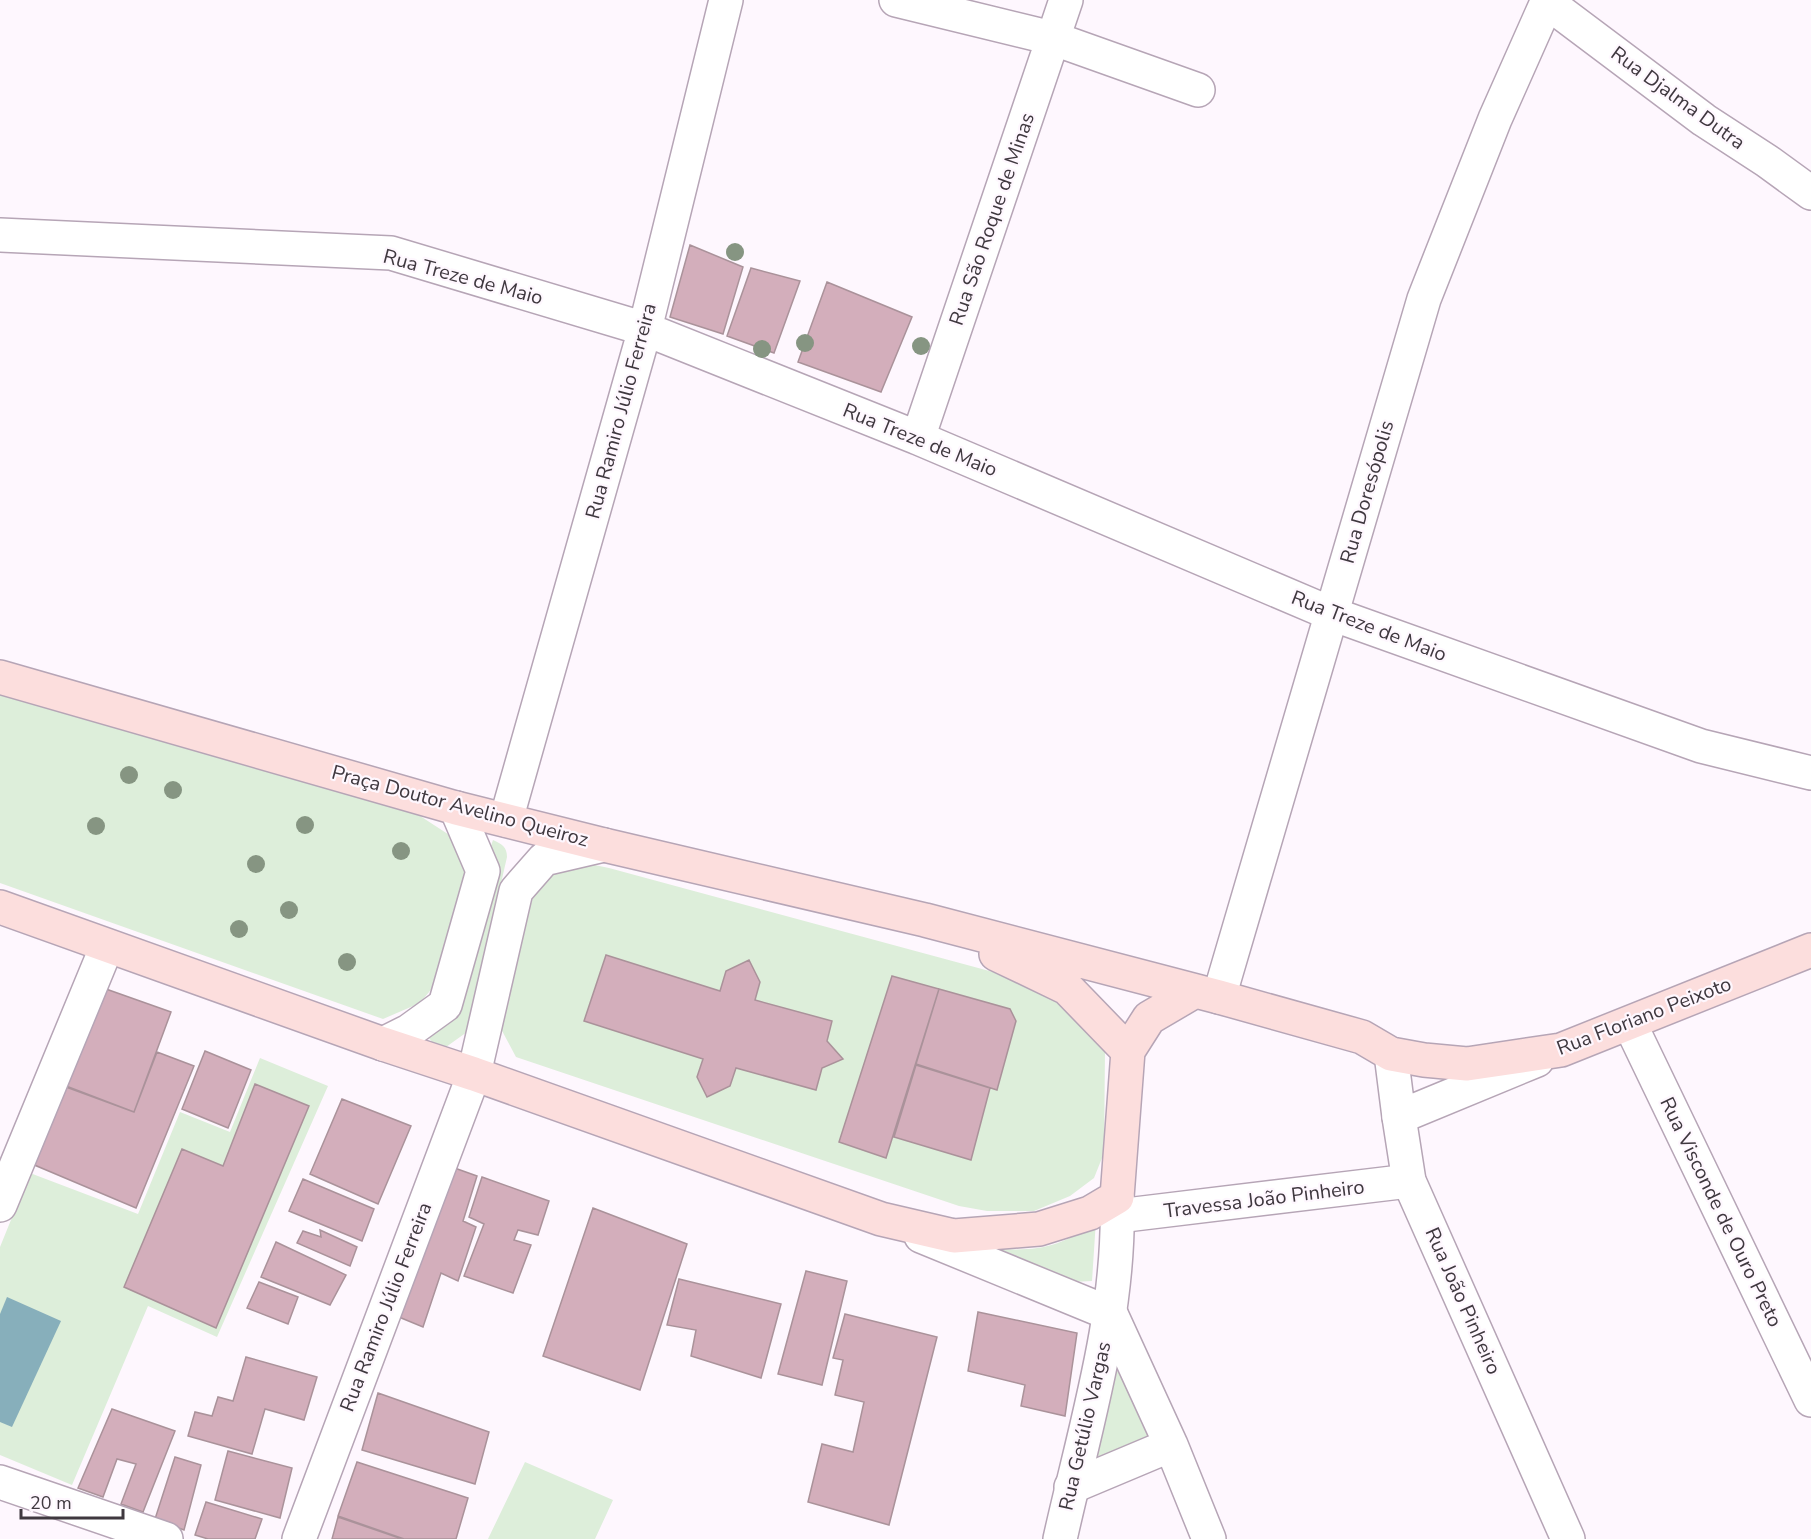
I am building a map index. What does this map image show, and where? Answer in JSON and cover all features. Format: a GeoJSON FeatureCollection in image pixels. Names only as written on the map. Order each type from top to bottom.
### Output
{"type":"FeatureCollection","features":[{"type":"Feature","properties":{"kind":"main road","name":"Praça Doutor Avelino Queiroz"},"geometry":{"type":"LineString","coordinates":[[0,677],[456,808],[925,920],[1207,994]]}},
{"type":"Feature","properties":{"kind":"main road"},"geometry":{"type":"LineString","coordinates":[[0,907],[881,1219],[954,1236],[1039,1229],[1118,1207],[1128,1051],[1149,1018],[1207,994]]}},
{"type":"Feature","properties":{"kind":"main road","name":"Praça Doutor Avelino Queiroz"},"geometry":{"type":"LineString","coordinates":[[925,920],[1067,988],[1128,1051]]}},
{"type":"Feature","properties":{"kind":"main road","name":"Rua Floriano Peixoto"},"geometry":{"type":"LineString","coordinates":[[1207,994],[1362,1037],[1391,1054],[1467,1064],[1561,1050],[1811,950]]}},
{"type":"Feature","properties":{"kind":"street","name":"Rua Ramiro Júlio Ferreira"},"geometry":{"type":"LineString","coordinates":[[506,820],[645,329],[726,0]]}},
{"type":"Feature","properties":{"kind":"street"},"geometry":{"type":"LineString","coordinates":[[896,0],[1052,38],[1198,90]]}},
{"type":"Feature","properties":{"kind":"street","name":"Rua São Roque de Minas"},"geometry":{"type":"LineString","coordinates":[[918,438],[1066,0]]}},
{"type":"Feature","properties":{"kind":"street","name":"Rua Djalma Dutra"},"geometry":{"type":"LineString","coordinates":[[1549,1],[1704,120],[1811,193]]}},
{"type":"Feature","properties":{"kind":"street","name":"Rua Doresópolis"},"geometry":{"type":"LineString","coordinates":[[1207,994],[1332,614],[1424,299],[1495,119],[1549,1]]}},
{"type":"Feature","properties":{"kind":"street","name":"Rua Treze de Maio"},"geometry":{"type":"LineString","coordinates":[[0,236],[391,253],[645,329],[918,438],[1332,614],[1701,746],[1811,773]]}},
{"type":"Feature","properties":{"kind":"street","name":"Praça Doutor Avelino Queiroz"},"geometry":{"type":"LineString","coordinates":[[383,1044],[409,1031],[445,1005],[483,871],[456,808]]}},
{"type":"Feature","properties":{"kind":"street","name":"Praça Doutor Avelino Queiroz"},"geometry":{"type":"LineString","coordinates":[[474,1074],[516,891],[544,859],[604,845]]}},
{"type":"Feature","properties":{"kind":"street"},"geometry":{"type":"LineString","coordinates":[[0,1205],[107,946]]}},
{"type":"Feature","properties":{"kind":"street","name":"Rua Visconde de Ouro Preto"},"geometry":{"type":"LineString","coordinates":[[1630,1024],[1811,1401]]}},
{"type":"Feature","properties":{"kind":"street"},"geometry":{"type":"LineString","coordinates":[[1399,1117],[1561,1050]]}},
{"type":"Feature","properties":{"kind":"street","name":"Rua João Pinheiro"},"geometry":{"type":"LineString","coordinates":[[1391,1054],[1409,1182],[1568,1539]]}},
{"type":"Feature","properties":{"kind":"street"},"geometry":{"type":"LineString","coordinates":[[1424,1060],[1432,1102]]}},
{"type":"Feature","properties":{"kind":"street","name":"Rua Ramiro Júlio Ferreira"},"geometry":{"type":"LineString","coordinates":[[299,1539],[474,1074]]}},
{"type":"Feature","properties":{"kind":"street","name":"Travessa João Pinheiro"},"geometry":{"type":"LineString","coordinates":[[1118,1207],[1409,1182]]}},
{"type":"Feature","properties":{"kind":"street"},"geometry":{"type":"LineString","coordinates":[[1118,1207],[1111,1314],[1171,1444],[1209,1539]]}},
{"type":"Feature","properties":{"kind":"street"},"geometry":{"type":"LineString","coordinates":[[881,1219],[1111,1314]]}},
{"type":"Feature","properties":{"kind":"street","name":"Rua Getúlio Vargas"},"geometry":{"type":"LineString","coordinates":[[1060,1539],[1111,1314]]}},
{"type":"Feature","properties":{"kind":"street"},"geometry":{"type":"LineString","coordinates":[[1071,1487],[1171,1444]]}},
{"type":"Feature","properties":{"kind":"street"},"geometry":{"type":"LineString","coordinates":[[0,1482],[166,1539]]}},
{"type":"Feature","properties":{"kind":"green space"},"geometry":{"type":"Polygon","coordinates":[[[0,695],[414,812],[457,840],[466,875],[434,986],[420,1003],[383,1019],[0,883],[0,695]]]}},
{"type":"Feature","properties":{"kind":"green space"},"geometry":{"type":"Polygon","coordinates":[[[493,840],[503,846],[507,857],[467,1032],[439,1052],[427,1035],[493,840]]]}},
{"type":"Feature","properties":{"kind":"green space"},"geometry":{"type":"Polygon","coordinates":[[[580,862],[1045,986],[1105,1050],[1104,1153],[1094,1178],[1070,1196],[1034,1211],[987,1211],[959,1206],[516,1057],[500,1027],[531,891],[552,870],[580,862]]]}},
{"type":"Feature","properties":{"kind":"green space"},"geometry":{"type":"Polygon","coordinates":[[[260,1058],[328,1086],[217,1337],[148,1306],[72,1485],[0,1455],[0,1247],[30,1173],[138,1214],[180,1112],[230,1132],[260,1058]]]}},
{"type":"Feature","properties":{"kind":"green space"},"geometry":{"type":"Polygon","coordinates":[[[1096,1220],[1092,1281],[1072,1282],[989,1248],[1033,1249],[1059,1243],[1096,1220]]]}},
{"type":"Feature","properties":{"kind":"green space"},"geometry":{"type":"Polygon","coordinates":[[[1126,1368],[1156,1441],[1091,1465],[1108,1375],[1126,1368]]]}},
{"type":"Feature","properties":{"kind":"green space"},"geometry":{"type":"Polygon","coordinates":[[[525,1462],[613,1500],[595,1539],[488,1539],[525,1462]]]}},
{"type":"Feature","properties":{"kind":"water"},"geometry":{"type":"Polygon","coordinates":[[[7,1297],[61,1321],[12,1427],[0,1422],[0,1314],[7,1297]]]}},
{"type":"Feature","properties":{"kind":"building"},"geometry":{"type":"Polygon","coordinates":[[[690,245],[743,267],[723,334],[670,317],[690,245]]]}},
{"type":"Feature","properties":{"kind":"building"},"geometry":{"type":"Polygon","coordinates":[[[751,268],[800,281],[774,353],[727,336],[751,268]]]}},
{"type":"Feature","properties":{"kind":"building"},"geometry":{"type":"Polygon","coordinates":[[[827,282],[912,317],[881,392],[798,362],[827,282]]]}},
{"type":"Feature","properties":{"kind":"building"},"geometry":{"type":"Polygon","coordinates":[[[606,955],[720,991],[726,971],[749,960],[760,982],[755,1000],[832,1021],[827,1041],[843,1059],[822,1068],[816,1090],[736,1068],[730,1086],[707,1097],[697,1077],[703,1059],[584,1021],[606,955]]]}},
{"type":"Feature","properties":{"kind":"building"},"geometry":{"type":"Polygon","coordinates":[[[892,976],[939,989],[886,1158],[839,1142],[892,976]]]}},
{"type":"Feature","properties":{"kind":"building"},"geometry":{"type":"Polygon","coordinates":[[[106,989],[171,1012],[134,1112],[66,1086],[106,989]]]}},
{"type":"Feature","properties":{"kind":"building"},"geometry":{"type":"Polygon","coordinates":[[[939,989],[1010,1009],[1016,1021],[997,1090],[916,1064],[939,989]]]}},
{"type":"Feature","properties":{"kind":"building"},"geometry":{"type":"Polygon","coordinates":[[[205,1051],[251,1070],[228,1128],[182,1109],[205,1051]]]}},
{"type":"Feature","properties":{"kind":"building"},"geometry":{"type":"Polygon","coordinates":[[[157,1052],[194,1066],[136,1208],[32,1164],[66,1087],[134,1112],[157,1052]]]}},
{"type":"Feature","properties":{"kind":"building"},"geometry":{"type":"Polygon","coordinates":[[[916,1065],[990,1088],[971,1160],[894,1137],[916,1065]]]}},
{"type":"Feature","properties":{"kind":"building"},"geometry":{"type":"Polygon","coordinates":[[[255,1084],[309,1106],[216,1328],[124,1287],[182,1149],[223,1166],[255,1084]]]}},
{"type":"Feature","properties":{"kind":"building"},"geometry":{"type":"Polygon","coordinates":[[[342,1099],[411,1126],[378,1204],[310,1174],[342,1099]]]}},
{"type":"Feature","properties":{"kind":"building"},"geometry":{"type":"Polygon","coordinates":[[[449,1166],[477,1176],[463,1221],[476,1227],[458,1281],[441,1273],[423,1327],[394,1315],[449,1166]]]}},
{"type":"Feature","properties":{"kind":"building"},"geometry":{"type":"Polygon","coordinates":[[[482,1177],[549,1201],[538,1235],[518,1230],[514,1240],[531,1245],[513,1293],[464,1276],[484,1224],[469,1217],[482,1177]]]}},
{"type":"Feature","properties":{"kind":"building"},"geometry":{"type":"Polygon","coordinates":[[[303,1179],[374,1209],[362,1241],[289,1211],[303,1179]]]}},
{"type":"Feature","properties":{"kind":"building"},"geometry":{"type":"Polygon","coordinates":[[[593,1208],[687,1244],[640,1390],[543,1356],[593,1208]]]}},
{"type":"Feature","properties":{"kind":"building"},"geometry":{"type":"Polygon","coordinates":[[[320,1230],[357,1247],[350,1266],[297,1243],[303,1231],[321,1237],[320,1230]]]}},
{"type":"Feature","properties":{"kind":"building"},"geometry":{"type":"Polygon","coordinates":[[[276,1242],[346,1275],[330,1305],[261,1277],[276,1242]]]}},
{"type":"Feature","properties":{"kind":"building"},"geometry":{"type":"Polygon","coordinates":[[[806,1271],[847,1281],[822,1385],[778,1374],[806,1271]]]}},
{"type":"Feature","properties":{"kind":"building"},"geometry":{"type":"Polygon","coordinates":[[[679,1279],[781,1304],[761,1378],[691,1356],[696,1330],[667,1325],[679,1279]]]}},
{"type":"Feature","properties":{"kind":"building"},"geometry":{"type":"Polygon","coordinates":[[[259,1282],[298,1297],[288,1324],[247,1308],[259,1282]]]}},
{"type":"Feature","properties":{"kind":"building"},"geometry":{"type":"Polygon","coordinates":[[[978,1312],[1077,1333],[1065,1416],[1021,1406],[1025,1385],[968,1371],[978,1312]]]}},
{"type":"Feature","properties":{"kind":"building"},"geometry":{"type":"Polygon","coordinates":[[[845,1314],[937,1337],[889,1525],[808,1502],[822,1444],[853,1452],[864,1402],[835,1395],[843,1360],[833,1358],[845,1314]]]}},
{"type":"Feature","properties":{"kind":"building"},"geometry":{"type":"Polygon","coordinates":[[[246,1357],[317,1377],[304,1420],[265,1409],[252,1454],[188,1436],[195,1412],[212,1416],[218,1397],[233,1401],[246,1357]]]}},
{"type":"Feature","properties":{"kind":"building"},"geometry":{"type":"Polygon","coordinates":[[[378,1393],[489,1432],[475,1484],[362,1450],[378,1393]]]}},
{"type":"Feature","properties":{"kind":"building"},"geometry":{"type":"Polygon","coordinates":[[[112,1409],[175,1431],[143,1512],[121,1504],[136,1464],[117,1459],[103,1497],[78,1488],[112,1409]]]}},
{"type":"Feature","properties":{"kind":"building"},"geometry":{"type":"Polygon","coordinates":[[[228,1451],[292,1468],[280,1518],[215,1500],[228,1451]]]}},
{"type":"Feature","properties":{"kind":"building"},"geometry":{"type":"Polygon","coordinates":[[[175,1457],[201,1465],[184,1530],[155,1519],[175,1457]]]}},
{"type":"Feature","properties":{"kind":"building"},"geometry":{"type":"Polygon","coordinates":[[[357,1462],[468,1498],[456,1539],[404,1539],[338,1516],[357,1462]]]}},
{"type":"Feature","properties":{"kind":"building"},"geometry":{"type":"Polygon","coordinates":[[[206,1502],[262,1519],[255,1539],[208,1539],[195,1535],[206,1502]]]}},
{"type":"Feature","properties":{"kind":"building"},"geometry":{"type":"Polygon","coordinates":[[[338,1517],[402,1539],[332,1539],[338,1517]]]}}]}
